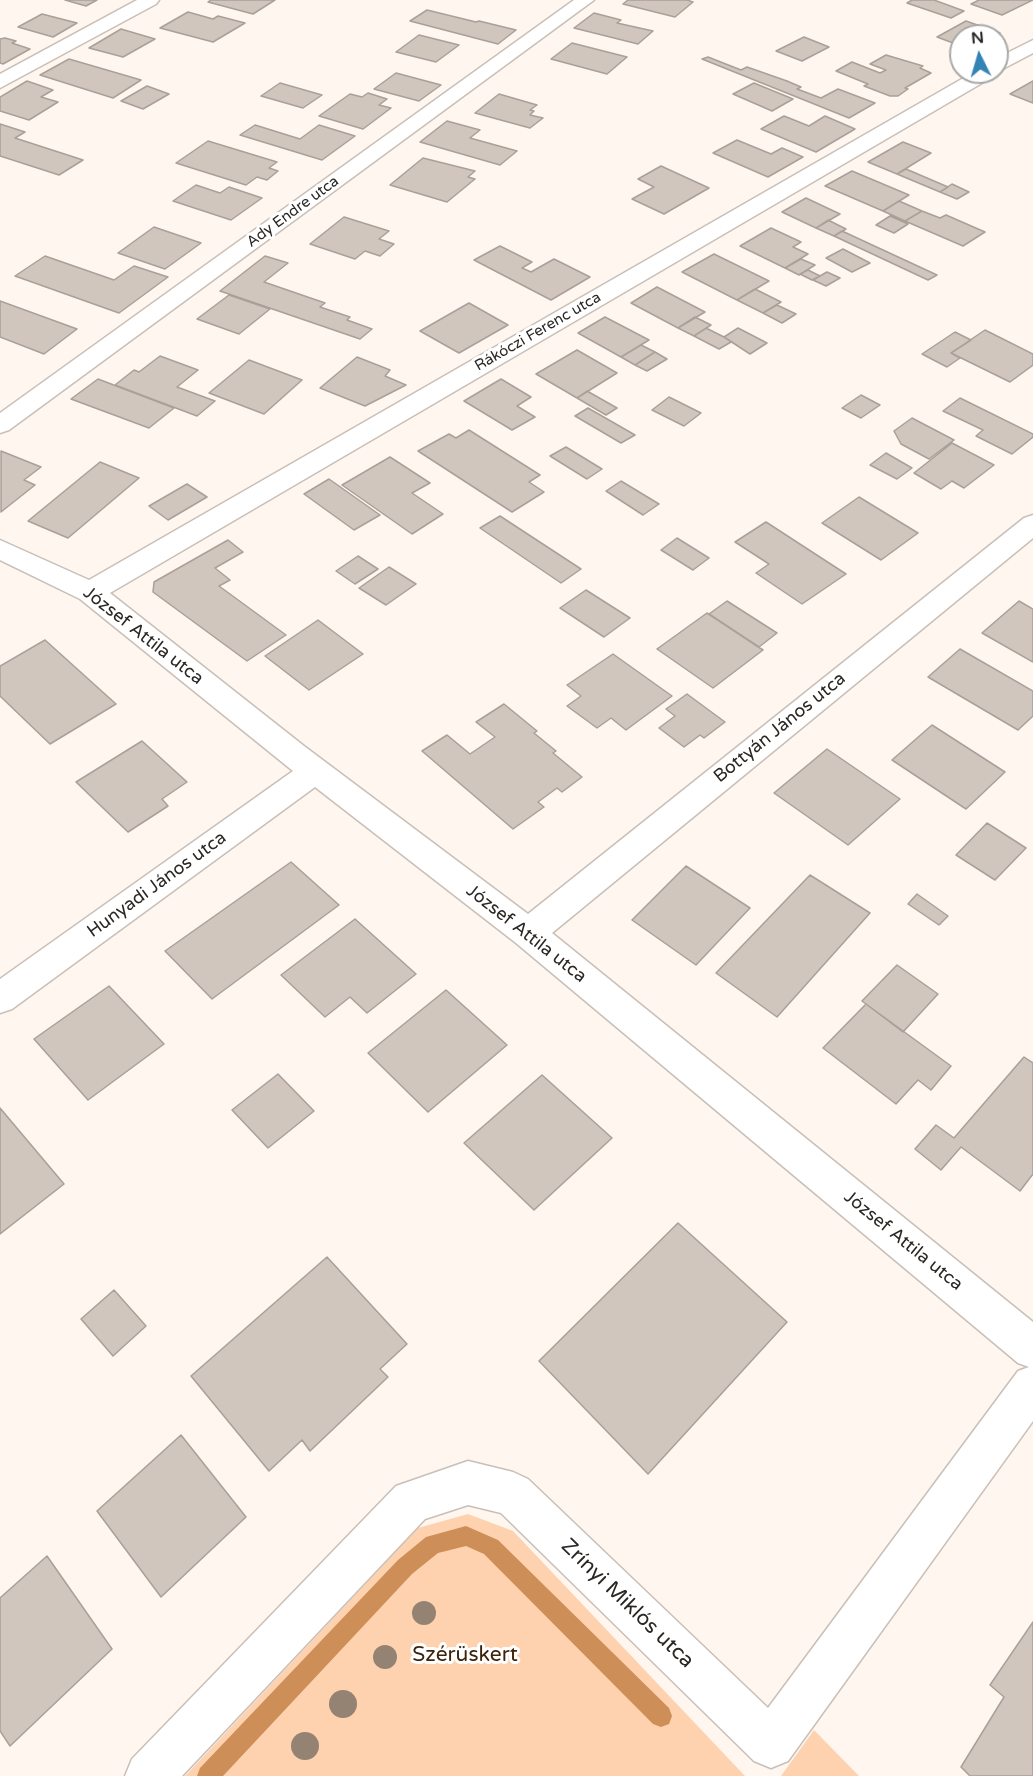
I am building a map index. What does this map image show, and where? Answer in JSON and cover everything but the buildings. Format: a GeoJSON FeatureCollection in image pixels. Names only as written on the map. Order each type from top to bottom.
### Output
{"type":"FeatureCollection","features":[{"type":"Feature","properties":{"kind":"street"},"geometry":{"type":"LineString","coordinates":[[0,82],[150,0]]}},
{"type":"Feature","properties":{"kind":"street","name":"Ady Endre utca"},"geometry":{"type":"LineString","coordinates":[[0,425],[585,0]]}},
{"type":"Feature","properties":{"kind":"street"},"geometry":{"type":"LineString","coordinates":[[1009,59],[1033,45]]}},
{"type":"Feature","properties":{"kind":"street","name":"Rákóczi Ferenc utca"},"geometry":{"type":"LineString","coordinates":[[90,591],[966,84]]}},
{"type":"Feature","properties":{"kind":"street","name":"Bottyán János utca"},"geometry":{"type":"LineString","coordinates":[[528,933],[1033,524]]}},
{"type":"Feature","properties":{"kind":"street","name":"József Attila utca"},"geometry":{"type":"LineString","coordinates":[[0,549],[90,591],[315,771],[528,933],[1033,1348]]}},
{"type":"Feature","properties":{"kind":"street","name":"Hunyadi János utca"},"geometry":{"type":"LineString","coordinates":[[0,998],[315,771]]}},
{"type":"Feature","properties":{"kind":"street","name":"Zrínyi Miklós utca"},"geometry":{"type":"LineString","coordinates":[[149,1776],[411,1501],[468,1483],[513,1494],[771,1744],[1033,1386]]}},
{"type":"Feature","properties":{"kind":"green space","name":"Szérüskert"},"geometry":{"type":"Polygon","coordinates":[[[468,1514],[513,1531],[745,1776],[185,1776],[418,1528],[468,1514]]]}},
{"type":"Feature","properties":{"kind":"green space"},"geometry":{"type":"Polygon","coordinates":[[[814,1730],[859,1776],[781,1776],[814,1730]]]}},
{"type":"Feature","properties":{"kind":"waterway"},"geometry":{"type":"LineString","coordinates":[[208,1776],[405,1567],[433,1544],[466,1536],[491,1547],[661,1716]]}}]}
